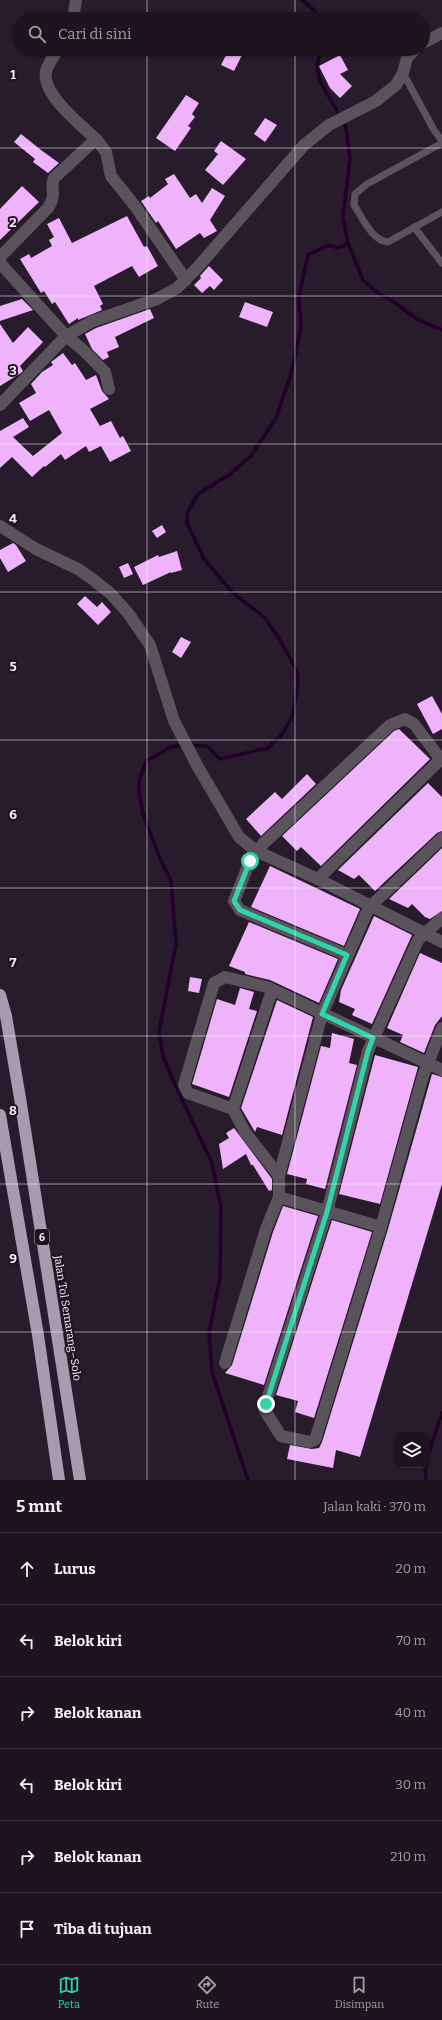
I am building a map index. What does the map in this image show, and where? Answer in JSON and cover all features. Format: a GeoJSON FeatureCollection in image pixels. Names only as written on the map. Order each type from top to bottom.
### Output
{"type":"FeatureCollection","features":[{"type":"Feature","properties":{"kind":"highway","name":"Jalan Tol Semarang–Solo"},"geometry":{"type":"LineString","coordinates":[[0,995],[6,1016],[21,1106],[80,1480]]}},
{"type":"Feature","properties":{"kind":"highway","name":"6"},"geometry":{"type":"LineString","coordinates":[[0,1115],[38,1334],[59,1480]]}},
{"type":"Feature","properties":{"kind":"street"},"geometry":{"type":"LineString","coordinates":[[74,12],[76,0]]}},
{"type":"Feature","properties":{"kind":"street"},"geometry":{"type":"LineString","coordinates":[[430,39],[442,32]]}},
{"type":"Feature","properties":{"kind":"street"},"geometry":{"type":"LineString","coordinates":[[54,56],[46,72],[50,89],[64,109],[96,139],[106,152],[111,176],[135,206],[186,280]]}},
{"type":"Feature","properties":{"kind":"street"},"geometry":{"type":"LineString","coordinates":[[0,405],[66,336],[93,321],[168,293],[186,280],[291,158],[304,145],[329,125],[384,96],[396,85],[403,73],[409,56]]}},
{"type":"Feature","properties":{"kind":"street"},"geometry":{"type":"LineString","coordinates":[[0,257],[48,208],[54,198],[52,183],[54,178],[96,139]]}},
{"type":"Feature","properties":{"kind":"street"},"geometry":{"type":"LineString","coordinates":[[0,263],[66,336],[105,372],[109,389]]}},
{"type":"Feature","properties":{"kind":"street"},"geometry":{"type":"LineString","coordinates":[[0,526],[36,549],[78,569],[101,585],[119,602],[150,645],[166,701],[186,745],[239,837],[256,851],[318,879],[370,907],[442,942]]}},
{"type":"Feature","properties":{"kind":"street"},"geometry":{"type":"LineString","coordinates":[[318,879],[442,760],[414,724],[405,720],[390,725],[256,851],[250,861],[234,901],[240,910],[347,955]]}},
{"type":"Feature","properties":{"kind":"street"},"geometry":{"type":"LineString","coordinates":[[225,1363],[264,1236],[279,1197],[279,1176],[322,1014],[347,955],[370,907],[442,838]]}},
{"type":"Feature","properties":{"kind":"street"},"geometry":{"type":"LineString","coordinates":[[442,918],[418,940],[368,1051],[327,1212],[264,1409],[279,1433],[283,1436],[310,1442],[315,1440],[381,1227],[427,1064],[442,1028]]}},
{"type":"Feature","properties":{"kind":"street"},"geometry":{"type":"LineString","coordinates":[[279,1176],[245,1132],[233,1109],[188,1093],[184,1088],[214,983],[225,977],[231,977],[272,990],[442,1070]]}},
{"type":"Feature","properties":{"kind":"street"},"geometry":{"type":"LineString","coordinates":[[233,1109],[272,990]]}},
{"type":"Feature","properties":{"kind":"street"},"geometry":{"type":"LineString","coordinates":[[279,1197],[381,1227]]}},
{"type":"Feature","properties":{"kind":"lane"},"geometry":{"type":"LineString","coordinates":[[403,73],[430,124],[442,142],[367,184],[355,194],[354,205],[376,237],[382,242],[388,242],[442,212]]}},
{"type":"Feature","properties":{"kind":"lane"},"geometry":{"type":"LineString","coordinates":[[414,227],[442,263]]}},
{"type":"Feature","properties":{"kind":"building"},"geometry":{"type":"Polygon","coordinates":[[[226,56],[242,56],[234,71],[221,65],[226,56]]]}},
{"type":"Feature","properties":{"kind":"building"},"geometry":{"type":"Polygon","coordinates":[[[341,56],[348,70],[340,74],[352,86],[340,98],[330,88],[319,66],[341,56]]]}},
{"type":"Feature","properties":{"kind":"building"},"geometry":{"type":"Polygon","coordinates":[[[186,95],[199,103],[192,114],[195,117],[188,126],[191,128],[175,151],[156,138],[186,95]]]}},
{"type":"Feature","properties":{"kind":"building"},"geometry":{"type":"Polygon","coordinates":[[[265,118],[277,125],[265,142],[254,134],[265,118]]]}},
{"type":"Feature","properties":{"kind":"building"},"geometry":{"type":"Polygon","coordinates":[[[21,134],[59,163],[48,173],[33,162],[35,159],[14,142],[21,134]]]}},
{"type":"Feature","properties":{"kind":"building"},"geometry":{"type":"Polygon","coordinates":[[[221,141],[246,159],[223,185],[205,170],[218,154],[214,151],[221,141]]]}},
{"type":"Feature","properties":{"kind":"building"},"geometry":{"type":"Polygon","coordinates":[[[174,174],[190,198],[196,194],[202,203],[212,188],[225,196],[210,220],[217,231],[204,238],[200,233],[176,249],[158,221],[156,223],[141,201],[149,196],[150,198],[168,184],[165,179],[174,174]]]}},
{"type":"Feature","properties":{"kind":"building"},"geometry":{"type":"Polygon","coordinates":[[[22,186],[39,202],[0,240],[0,209],[22,186]]]}},
{"type":"Feature","properties":{"kind":"building"},"geometry":{"type":"Polygon","coordinates":[[[127,216],[144,247],[147,246],[158,266],[139,277],[132,266],[94,286],[103,304],[100,306],[102,310],[78,320],[78,318],[69,324],[55,302],[52,304],[44,291],[41,293],[20,259],[29,254],[31,258],[52,246],[49,240],[54,237],[47,224],[59,218],[72,243],[127,216]]]}},
{"type":"Feature","properties":{"kind":"building"},"geometry":{"type":"Polygon","coordinates":[[[209,266],[223,280],[214,290],[210,286],[202,293],[194,285],[209,266]]]}},
{"type":"Feature","properties":{"kind":"building"},"geometry":{"type":"Polygon","coordinates":[[[22,299],[33,310],[0,321],[0,306],[22,299]]]}},
{"type":"Feature","properties":{"kind":"building"},"geometry":{"type":"Polygon","coordinates":[[[245,302],[273,312],[267,327],[239,317],[245,302]]]}},
{"type":"Feature","properties":{"kind":"building"},"geometry":{"type":"Polygon","coordinates":[[[150,309],[154,318],[115,337],[119,347],[107,352],[109,357],[103,360],[92,349],[85,334],[96,328],[150,309]]]}},
{"type":"Feature","properties":{"kind":"building"},"geometry":{"type":"Polygon","coordinates":[[[0,324],[13,343],[28,327],[43,342],[20,366],[23,371],[0,386],[0,324]]]}},
{"type":"Feature","properties":{"kind":"building"},"geometry":{"type":"Polygon","coordinates":[[[63,353],[72,365],[75,363],[86,380],[96,375],[102,391],[109,399],[90,409],[100,426],[111,421],[120,438],[123,436],[131,451],[110,462],[101,446],[89,452],[86,446],[65,460],[61,454],[32,477],[12,457],[0,468],[0,431],[23,418],[29,427],[13,437],[33,456],[62,433],[49,410],[30,421],[19,403],[36,393],[31,384],[42,372],[53,365],[51,362],[63,353]]]}},
{"type":"Feature","properties":{"kind":"building"},"geometry":{"type":"Polygon","coordinates":[[[162,525],[166,532],[157,538],[152,531],[162,525]]]}},
{"type":"Feature","properties":{"kind":"building"},"geometry":{"type":"Polygon","coordinates":[[[13,543],[16,545],[26,561],[8,572],[0,558],[0,550],[13,543]]]}},
{"type":"Feature","properties":{"kind":"building"},"geometry":{"type":"Polygon","coordinates":[[[177,551],[182,570],[171,572],[143,585],[134,567],[158,555],[159,557],[177,551]]]}},
{"type":"Feature","properties":{"kind":"building"},"geometry":{"type":"Polygon","coordinates":[[[128,563],[133,574],[124,578],[119,567],[128,563]]]}},
{"type":"Feature","properties":{"kind":"building"},"geometry":{"type":"Polygon","coordinates":[[[85,596],[97,607],[102,602],[111,612],[98,625],[77,604],[85,596]]]}},
{"type":"Feature","properties":{"kind":"building"},"geometry":{"type":"Polygon","coordinates":[[[181,637],[191,642],[181,658],[172,652],[181,637]]]}},
{"type":"Feature","properties":{"kind":"building"},"geometry":{"type":"Polygon","coordinates":[[[432,696],[442,714],[442,729],[433,734],[417,704],[432,696]]]}},
{"type":"Feature","properties":{"kind":"building"},"geometry":{"type":"Polygon","coordinates":[[[399,729],[430,759],[321,866],[301,847],[297,851],[282,836],[394,731],[399,729]]]}},
{"type":"Feature","properties":{"kind":"building"},"geometry":{"type":"Polygon","coordinates":[[[307,774],[316,784],[261,836],[246,819],[275,792],[282,799],[307,774]]]}},
{"type":"Feature","properties":{"kind":"building"},"geometry":{"type":"Polygon","coordinates":[[[428,783],[442,797],[442,831],[437,833],[375,891],[359,875],[354,879],[338,870],[428,783]]]}},
{"type":"Feature","properties":{"kind":"building"},"geometry":{"type":"Polygon","coordinates":[[[442,848],[442,911],[430,919],[425,917],[412,904],[408,908],[389,899],[442,848]]]}},
{"type":"Feature","properties":{"kind":"building"},"geometry":{"type":"Polygon","coordinates":[[[270,866],[360,909],[344,946],[251,907],[270,866]]]}},
{"type":"Feature","properties":{"kind":"building"},"geometry":{"type":"Polygon","coordinates":[[[374,916],[412,935],[372,1024],[352,1015],[355,1009],[339,1002],[341,990],[374,916]]]}},
{"type":"Feature","properties":{"kind":"building"},"geometry":{"type":"Polygon","coordinates":[[[249,922],[338,959],[319,1003],[270,980],[245,974],[245,972],[229,966],[249,922]]]}},
{"type":"Feature","properties":{"kind":"building"},"geometry":{"type":"Polygon","coordinates":[[[420,953],[442,963],[442,1016],[435,1025],[424,1053],[400,1042],[403,1035],[387,1028],[420,953]]]}},
{"type":"Feature","properties":{"kind":"building"},"geometry":{"type":"Polygon","coordinates":[[[190,977],[202,979],[199,993],[188,991],[190,977]]]}},
{"type":"Feature","properties":{"kind":"building"},"geometry":{"type":"Polygon","coordinates":[[[240,988],[254,992],[249,1009],[257,1011],[229,1097],[192,1084],[217,999],[235,1005],[240,988]]]}},
{"type":"Feature","properties":{"kind":"building"},"geometry":{"type":"Polygon","coordinates":[[[277,1000],[313,1017],[282,1135],[257,1127],[255,1132],[241,1108],[277,1000]]]}},
{"type":"Feature","properties":{"kind":"building"},"geometry":{"type":"Polygon","coordinates":[[[332,1033],[354,1039],[349,1063],[357,1065],[325,1189],[306,1184],[307,1179],[287,1174],[321,1046],[330,1048],[332,1033]]]}},
{"type":"Feature","properties":{"kind":"building"},"geometry":{"type":"Polygon","coordinates":[[[375,1055],[418,1067],[380,1204],[339,1194],[375,1055]]]}},
{"type":"Feature","properties":{"kind":"building"},"geometry":{"type":"Polygon","coordinates":[[[432,1074],[442,1077],[442,1184],[360,1457],[336,1450],[333,1468],[287,1459],[290,1445],[312,1449],[319,1448],[322,1442],[388,1229],[432,1074]]]}},
{"type":"Feature","properties":{"kind":"building"},"geometry":{"type":"Polygon","coordinates":[[[234,1128],[272,1179],[272,1190],[269,1191],[253,1165],[251,1165],[246,1154],[223,1169],[219,1144],[229,1138],[226,1133],[234,1128]]]}},
{"type":"Feature","properties":{"kind":"building"},"geometry":{"type":"Polygon","coordinates":[[[283,1206],[318,1216],[264,1385],[225,1373],[232,1365],[273,1232],[283,1206]]]}},
{"type":"Feature","properties":{"kind":"building"},"geometry":{"type":"Polygon","coordinates":[[[332,1220],[372,1232],[314,1418],[295,1412],[298,1401],[276,1395],[332,1220]]]}},
{"type":"Feature","properties":{"kind":"waterway"},"geometry":{"type":"LineString","coordinates":[[302,0],[315,12]]}},
{"type":"Feature","properties":{"kind":"waterway"},"geometry":{"type":"LineString","coordinates":[[319,56],[317,67],[320,81],[346,127],[350,158],[343,217],[348,243],[363,280],[375,291],[394,302],[417,319],[442,330]]}},
{"type":"Feature","properties":{"kind":"waterway"},"geometry":{"type":"LineString","coordinates":[[189,745],[207,746],[220,759],[268,748],[283,733],[293,715],[298,682],[297,671],[280,640],[265,618],[232,592],[204,559],[187,523],[187,513],[198,494],[230,474],[251,456],[276,418],[292,371],[301,327],[299,297],[308,255],[328,245],[338,248],[348,243]]}},
{"type":"Feature","properties":{"kind":"waterway"},"geometry":{"type":"LineString","coordinates":[[183,744],[169,748],[146,761],[139,781],[139,792],[143,814],[161,861],[171,881],[172,892],[176,944],[159,1032],[163,1056],[171,1076],[212,1163],[221,1207],[220,1278],[209,1333],[212,1372],[248,1480]]}},
{"type":"Feature","properties":{"kind":"waterway"},"geometry":{"type":"LineString","coordinates":[[430,1449],[442,1413]]}},
{"type":"Feature","properties":{"kind":"waterway"},"geometry":{"type":"LineString","coordinates":[[425,1468],[426,1480]]}},
{"type":"Feature","properties":{"kind":"route"},"geometry":{"type":"LineString","coordinates":[[250,861],[234,901],[240,910],[347,955],[322,1014],[373,1038],[368,1051],[327,1212],[266,1404]]}}]}
